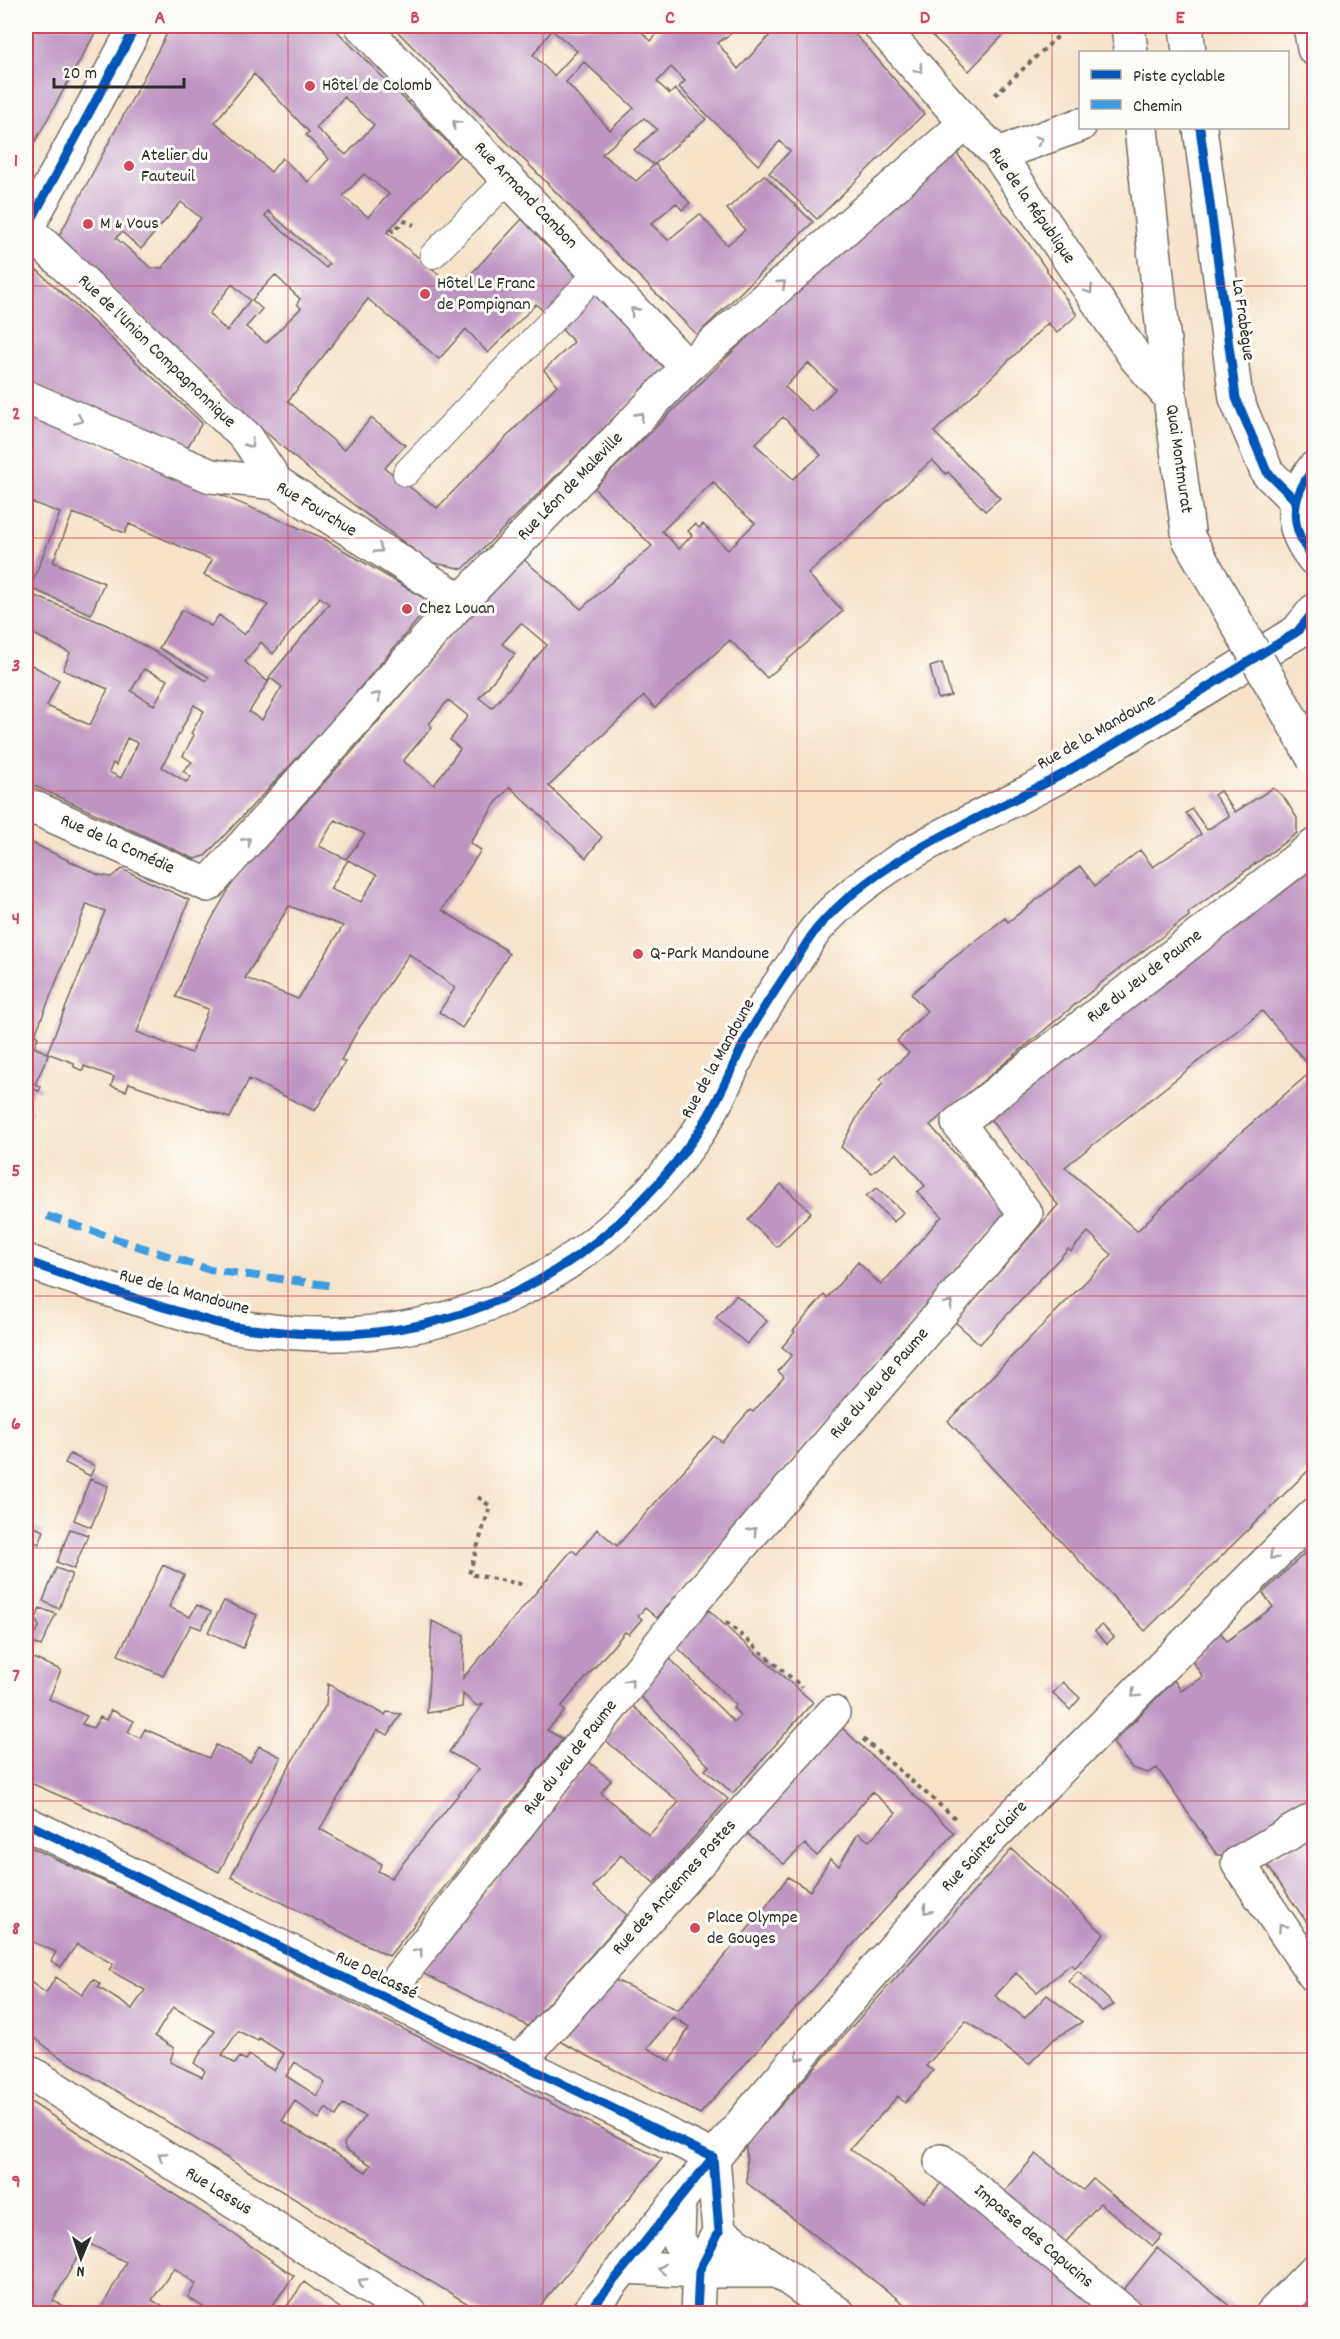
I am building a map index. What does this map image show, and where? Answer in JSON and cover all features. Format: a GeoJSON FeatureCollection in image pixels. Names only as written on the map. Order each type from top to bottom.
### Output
{"type":"FeatureCollection","features":[{"type":"Feature","properties":{"kind":"street"},"geometry":{"type":"LineString","coordinates":[[26,229],[136,26]]}},
{"type":"Feature","properties":{"kind":"street","name":"Rue Armand Cambon"},"geometry":{"type":"LineString","coordinates":[[362,26],[687,367]]}},
{"type":"Feature","properties":{"kind":"street","name":"Rue de la République"},"geometry":{"type":"LineString","coordinates":[[880,26],[966,123],[998,154],[1136,358],[1170,397]]}},
{"type":"Feature","properties":{"kind":"street"},"geometry":{"type":"LineString","coordinates":[[1128,26],[1131,51]]}},
{"type":"Feature","properties":{"kind":"street"},"geometry":{"type":"LineString","coordinates":[[1186,26],[1189,51]]}},
{"type":"Feature","properties":{"kind":"street"},"geometry":{"type":"LineString","coordinates":[[1310,26],[1314,49]]}},
{"type":"Feature","properties":{"kind":"street","name":"Rue Léon de Maleville"},"geometry":{"type":"LineString","coordinates":[[208,885],[461,601],[687,367],[966,123]]}},
{"type":"Feature","properties":{"kind":"street"},"geometry":{"type":"LineString","coordinates":[[998,154],[1079,125]]}},
{"type":"Feature","properties":{"kind":"street","name":"Quai Montmurat"},"geometry":{"type":"LineString","coordinates":[[1141,129],[1170,397],[1189,539],[1314,759]]}},
{"type":"Feature","properties":{"kind":"street","name":"La Frabègue"},"geometry":{"type":"LineString","coordinates":[[1200,129],[1236,398],[1267,472],[1296,501]]}},
{"type":"Feature","properties":{"kind":"street","name":"Rue de l'Union Compagnonnique"},"geometry":{"type":"LineString","coordinates":[[26,229],[247,438],[277,483]]}},
{"type":"Feature","properties":{"kind":"street","name":"Rue Fourchue"},"geometry":{"type":"LineString","coordinates":[[26,397],[211,476],[277,483],[461,601]]}},
{"type":"Feature","properties":{"kind":"street"},"geometry":{"type":"LineString","coordinates":[[1314,468],[1304,482],[1296,501],[1297,528],[1304,547],[1314,559]]}},
{"type":"Feature","properties":{"kind":"street","name":"Rue de la Mandoune"},"geometry":{"type":"LineString","coordinates":[[26,1261],[89,1284],[228,1326],[308,1335],[357,1334],[425,1324],[488,1305],[534,1285],[594,1245],[656,1187],[693,1140],[714,1108],[744,1041],[784,977],[818,927],[853,895],[891,864],[1064,773],[1297,632],[1314,610]]}},
{"type":"Feature","properties":{"kind":"street","name":"Rue de la Comédie"},"geometry":{"type":"LineString","coordinates":[[26,804],[208,885]]}},
{"type":"Feature","properties":{"kind":"street","name":"Rue du Jeu de Paume"},"geometry":{"type":"LineString","coordinates":[[383,1998],[696,1598],[1026,1214],[958,1123],[1314,846]]}},
{"type":"Feature","properties":{"kind":"street","name":"Rue Sainte-Claire"},"geometry":{"type":"LineString","coordinates":[[587,2313],[713,2157],[986,1843],[1314,1515]]}},
{"type":"Feature","properties":{"kind":"street","name":"Rue des Anciennes Postes"},"geometry":{"type":"LineString","coordinates":[[518,2063],[833,1713]]}},
{"type":"Feature","properties":{"kind":"street"},"geometry":{"type":"LineString","coordinates":[[1314,1819],[1238,1863],[1314,1975]]}},
{"type":"Feature","properties":{"kind":"street","name":"Rue Delcassé"},"geometry":{"type":"LineString","coordinates":[[26,1824],[713,2157]]}},
{"type":"Feature","properties":{"kind":"street","name":"Rue Lassus"},"geometry":{"type":"LineString","coordinates":[[26,2070],[411,2313]]}},
{"type":"Feature","properties":{"kind":"street"},"geometry":{"type":"LineString","coordinates":[[697,2313],[699,2271],[719,2232],[713,2157]]}},
{"type":"Feature","properties":{"kind":"street","name":"Impasse des Capucins"},"geometry":{"type":"LineString","coordinates":[[941,2161],[1126,2313]]}},
{"type":"Feature","properties":{"kind":"street"},"geometry":{"type":"LineString","coordinates":[[679,2200],[678,2240],[699,2271]]}},
{"type":"Feature","properties":{"kind":"street"},"geometry":{"type":"LineString","coordinates":[[719,2232],[838,2313]]}},
{"type":"Feature","properties":{"kind":"street"},"geometry":{"type":"LineString","coordinates":[[624,2267],[699,2271],[778,2271]]}},
{"type":"Feature","properties":{"kind":"street"},"geometry":{"type":"LineString","coordinates":[[1272,2313],[1314,2271]]}},
{"type":"Feature","properties":{"kind":"lane"},"geometry":{"type":"LineString","coordinates":[[433,255],[510,181]]}},
{"type":"Feature","properties":{"kind":"lane"},"geometry":{"type":"LineString","coordinates":[[406,473],[597,273]]}},
{"type":"Feature","properties":{"kind":"path"},"geometry":{"type":"LineString","coordinates":[[966,123],[1069,26]]}},
{"type":"Feature","properties":{"kind":"path"},"geometry":{"type":"LineString","coordinates":[[390,228],[393,231],[405,221],[411,224]]}},
{"type":"Feature","properties":{"kind":"path"},"geometry":{"type":"LineString","coordinates":[[478,1497],[490,1506],[469,1574],[526,1585]]}},
{"type":"Feature","properties":{"kind":"building"},"geometry":{"type":"Polygon","coordinates":[[[26,26],[99,26],[26,158],[26,26]]]}},
{"type":"Feature","properties":{"kind":"building"},"geometry":{"type":"Polygon","coordinates":[[[171,26],[332,26],[460,155],[387,232],[457,289],[522,219],[569,269],[667,365],[463,569],[430,562],[317,477],[253,421],[59,236],[171,26]],[[254,74],[215,122],[271,172],[282,158],[308,182],[329,159],[306,135],[309,132],[254,74]],[[344,97],[316,128],[346,155],[374,125],[344,97]],[[364,174],[343,196],[368,217],[389,194],[364,174]],[[181,202],[141,249],[122,232],[116,238],[151,268],[162,268],[201,218],[181,202]],[[268,211],[265,216],[326,268],[329,264],[268,211]],[[275,275],[252,300],[262,309],[246,327],[266,343],[301,308],[297,304],[300,299],[275,275]],[[232,284],[209,314],[227,331],[250,300],[232,284]],[[368,299],[288,401],[344,450],[371,418],[405,445],[385,468],[437,508],[557,385],[544,370],[574,342],[536,304],[488,353],[466,329],[439,359],[368,299]]]}},
{"type":"Feature","properties":{"kind":"building"},"geometry":{"type":"Polygon","coordinates":[[[392,26],[635,26],[651,41],[663,26],[738,26],[718,43],[738,69],[770,35],[762,26],[847,26],[924,114],[817,219],[769,173],[790,151],[780,141],[758,165],[679,87],[685,81],[671,67],[657,82],[670,94],[675,89],[706,119],[655,164],[690,203],[682,210],[676,203],[651,224],[668,240],[700,214],[727,245],[745,230],[727,209],[764,175],[813,222],[697,335],[392,26]],[[552,30],[533,55],[554,76],[577,51],[552,30]],[[584,62],[566,82],[610,130],[634,108],[584,62]],[[644,118],[602,154],[636,181],[654,165],[634,150],[657,129],[644,118]]]}},
{"type":"Feature","properties":{"kind":"building"},"geometry":{"type":"Polygon","coordinates":[[[922,26],[1012,26],[969,71],[922,26]]]}},
{"type":"Feature","properties":{"kind":"building"},"geometry":{"type":"Polygon","coordinates":[[[950,145],[1027,241],[1077,315],[1057,333],[1048,323],[934,432],[1000,498],[985,511],[948,472],[946,474],[932,460],[808,574],[843,611],[767,678],[730,640],[655,708],[644,696],[549,786],[602,837],[586,858],[510,787],[495,804],[470,843],[481,850],[442,910],[509,954],[462,1028],[439,1012],[455,988],[409,954],[359,1028],[341,1060],[345,1062],[315,1111],[249,1079],[230,1118],[129,1083],[126,1091],[111,1086],[114,1077],[84,1066],[83,1071],[74,1067],[74,1063],[47,1053],[48,1056],[35,1084],[41,1087],[39,1091],[33,1089],[26,1108],[26,840],[99,875],[111,877],[122,869],[189,900],[137,1032],[191,1053],[208,1009],[176,997],[193,952],[233,882],[351,753],[522,558],[581,609],[652,546],[594,488],[777,308],[950,145]],[[808,363],[785,387],[812,412],[835,389],[808,363]],[[783,417],[755,444],[793,479],[821,455],[783,417]],[[713,482],[662,531],[679,549],[692,535],[688,531],[695,524],[699,528],[703,524],[728,550],[755,523],[736,507],[713,482]],[[521,623],[502,644],[515,654],[479,698],[492,708],[547,645],[521,623]],[[448,700],[429,724],[432,727],[403,761],[434,785],[460,749],[450,740],[468,716],[448,700]],[[335,820],[319,846],[346,859],[365,834],[335,820]],[[348,860],[330,889],[361,902],[377,875],[348,860]],[[87,904],[35,1035],[38,1037],[34,1047],[47,1053],[105,911],[87,904]],[[289,906],[245,978],[298,999],[343,926],[289,906]]]}},
{"type":"Feature","properties":{"kind":"building"},"geometry":{"type":"Polygon","coordinates":[[[37,270],[202,423],[184,453],[60,398],[26,380],[26,292],[37,270]]]}},
{"type":"Feature","properties":{"kind":"building"},"geometry":{"type":"Polygon","coordinates":[[[26,413],[323,538],[432,603],[330,723],[205,856],[195,859],[26,782],[26,662],[59,680],[47,706],[90,725],[108,689],[63,670],[70,653],[26,630],[26,594],[107,625],[207,681],[209,677],[159,648],[182,610],[211,626],[219,615],[244,635],[268,605],[204,575],[212,560],[129,524],[125,533],[73,513],[53,562],[104,583],[91,614],[30,588],[60,513],[26,500],[26,413]],[[320,597],[273,654],[261,642],[245,662],[267,681],[270,679],[249,712],[262,720],[282,687],[269,677],[329,604],[320,597]],[[144,669],[131,691],[154,705],[168,680],[144,669]],[[194,705],[162,767],[186,782],[191,777],[183,771],[192,762],[183,756],[194,735],[191,733],[204,711],[194,705]],[[127,738],[116,765],[113,763],[109,772],[121,778],[138,743],[127,738]]]}},
{"type":"Feature","properties":{"kind":"building"},"geometry":{"type":"Polygon","coordinates":[[[942,663],[951,696],[938,699],[930,667],[942,663]]]}},
{"type":"Feature","properties":{"kind":"building"},"geometry":{"type":"Polygon","coordinates":[[[1273,788],[1283,796],[1297,818],[1297,833],[1188,913],[1189,916],[1106,979],[930,1125],[1008,1214],[975,1247],[657,1618],[645,1608],[638,1616],[642,1619],[629,1634],[625,1632],[561,1707],[565,1711],[547,1730],[563,1739],[389,1956],[231,1877],[285,1773],[326,1705],[328,1684],[385,1715],[387,1712],[401,1714],[388,1735],[377,1730],[320,1829],[382,1864],[378,1871],[391,1878],[479,1769],[449,1752],[483,1704],[477,1706],[463,1694],[462,1707],[427,1713],[432,1621],[464,1635],[463,1678],[572,1550],[577,1554],[597,1529],[617,1546],[714,1436],[722,1442],[750,1410],[753,1412],[784,1377],[778,1371],[792,1355],[782,1347],[795,1332],[793,1331],[824,1295],[827,1298],[858,1262],[881,1285],[942,1216],[917,1192],[925,1186],[897,1153],[872,1173],[841,1147],[860,1112],[883,1083],[880,1079],[909,1053],[897,1041],[927,1011],[911,994],[1005,918],[1008,922],[1080,866],[1095,886],[1140,850],[1153,867],[1201,834],[1186,813],[1192,809],[1207,830],[1229,816],[1214,795],[1220,791],[1235,812],[1273,788]]]}},
{"type":"Feature","properties":{"kind":"building"},"geometry":{"type":"Polygon","coordinates":[[[1308,866],[1314,877],[1314,1465],[1145,1631],[948,1421],[1112,1255],[1088,1232],[1071,1251],[1068,1249],[980,1344],[955,1322],[1058,1205],[989,1118],[1308,866]],[[1262,1011],[1065,1167],[1137,1231],[1223,1148],[1313,1070],[1262,1011]]]}},
{"type":"Feature","properties":{"kind":"building"},"geometry":{"type":"Polygon","coordinates":[[[26,1108],[32,1110],[30,1116],[26,1115],[26,1108]]]}},
{"type":"Feature","properties":{"kind":"building"},"geometry":{"type":"Polygon","coordinates":[[[781,1184],[811,1212],[777,1247],[748,1220],[781,1184]]]}},
{"type":"Feature","properties":{"kind":"building"},"geometry":{"type":"Polygon","coordinates":[[[877,1188],[903,1212],[894,1222],[866,1196],[877,1188]]]}},
{"type":"Feature","properties":{"kind":"building"},"geometry":{"type":"Polygon","coordinates":[[[736,1295],[767,1321],[747,1344],[716,1318],[736,1295]]]}},
{"type":"Feature","properties":{"kind":"building"},"geometry":{"type":"Polygon","coordinates":[[[70,1454],[95,1466],[90,1476],[65,1463],[70,1454]]]}},
{"type":"Feature","properties":{"kind":"building"},"geometry":{"type":"Polygon","coordinates":[[[90,1479],[108,1486],[91,1527],[74,1520],[90,1479]]]}},
{"type":"Feature","properties":{"kind":"building"},"geometry":{"type":"Polygon","coordinates":[[[34,1527],[44,1531],[39,1544],[29,1540],[34,1527]]]}},
{"type":"Feature","properties":{"kind":"building"},"geometry":{"type":"Polygon","coordinates":[[[70,1529],[88,1535],[74,1569],[57,1562],[70,1529]]]}},
{"type":"Feature","properties":{"kind":"building"},"geometry":{"type":"Polygon","coordinates":[[[1314,1544],[1314,1812],[1240,1855],[1217,1855],[1157,1768],[1148,1773],[1132,1768],[1113,1743],[1174,1680],[1181,1691],[1203,1677],[1192,1661],[1220,1632],[1227,1641],[1273,1607],[1263,1593],[1314,1544]]]}},
{"type":"Feature","properties":{"kind":"building"},"geometry":{"type":"Polygon","coordinates":[[[163,1565],[184,1575],[169,1607],[190,1617],[197,1605],[211,1612],[201,1629],[191,1625],[163,1676],[118,1655],[163,1565]]]}},
{"type":"Feature","properties":{"kind":"building"},"geometry":{"type":"Polygon","coordinates":[[[56,1568],[72,1574],[59,1609],[43,1601],[56,1568]]]}},
{"type":"Feature","properties":{"kind":"building"},"geometry":{"type":"Polygon","coordinates":[[[224,1601],[257,1615],[243,1648],[208,1632],[224,1601]]]}},
{"type":"Feature","properties":{"kind":"building"},"geometry":{"type":"Polygon","coordinates":[[[40,1608],[56,1614],[41,1646],[30,1642],[39,1627],[36,1619],[40,1608]]]}},
{"type":"Feature","properties":{"kind":"building"},"geometry":{"type":"Polygon","coordinates":[[[709,1610],[813,1702],[733,1793],[705,1770],[709,1766],[639,1695],[668,1657],[734,1722],[740,1715],[733,1708],[736,1705],[675,1645],[709,1610]]]}},
{"type":"Feature","properties":{"kind":"building"},"geometry":{"type":"Polygon","coordinates":[[[1102,1625],[1114,1637],[1107,1644],[1095,1631],[1102,1625]]]}},
{"type":"Feature","properties":{"kind":"building"},"geometry":{"type":"Polygon","coordinates":[[[28,1656],[61,1670],[49,1699],[87,1716],[82,1724],[93,1728],[100,1717],[106,1720],[111,1710],[134,1721],[128,1732],[140,1738],[145,1729],[209,1758],[216,1745],[250,1762],[259,1746],[281,1757],[219,1872],[147,1834],[26,1781],[26,1662],[28,1656]]]}},
{"type":"Feature","properties":{"kind":"building"},"geometry":{"type":"Polygon","coordinates":[[[1063,1682],[1080,1698],[1070,1710],[1053,1693],[1063,1682]]]}},
{"type":"Feature","properties":{"kind":"building"},"geometry":{"type":"Polygon","coordinates":[[[632,1705],[663,1734],[700,1775],[728,1799],[654,1883],[621,1855],[593,1887],[627,1915],[528,2026],[422,1973],[588,1761],[611,1780],[601,1793],[649,1835],[679,1802],[605,1740],[632,1705]]]}},
{"type":"Feature","properties":{"kind":"building"},"geometry":{"type":"Polygon","coordinates":[[[838,1724],[954,1833],[700,2114],[555,2039],[609,1977],[678,2010],[759,1916],[788,1877],[810,1891],[830,1859],[839,1866],[858,1833],[869,1841],[896,1813],[872,1792],[817,1856],[805,1844],[784,1864],[741,1829],[838,1724]],[[673,2017],[647,2048],[670,2061],[689,2027],[673,2017]]]}},
{"type":"Feature","properties":{"kind":"building"},"geometry":{"type":"Polygon","coordinates":[[[1314,1833],[1314,1933],[1265,1862],[1314,1833]]]}},
{"type":"Feature","properties":{"kind":"building"},"geometry":{"type":"Polygon","coordinates":[[[26,1845],[190,1922],[662,2159],[534,2313],[483,2313],[55,2054],[26,2031],[26,1979],[46,1993],[56,1977],[82,1995],[93,1979],[100,1984],[98,1987],[132,2009],[145,1990],[109,1970],[113,1964],[77,1944],[61,1967],[51,1961],[56,1952],[26,1939],[26,1845]],[[173,2007],[155,2036],[174,2048],[170,2062],[202,2077],[205,2071],[194,2063],[215,2031],[173,2007]],[[238,2031],[222,2055],[235,2064],[240,2057],[246,2060],[249,2055],[274,2071],[284,2054],[259,2038],[258,2041],[238,2031]],[[295,2062],[286,2076],[317,2096],[325,2083],[295,2062]],[[295,2101],[282,2121],[366,2172],[371,2165],[345,2149],[344,2143],[365,2116],[343,2104],[336,2116],[326,2108],[319,2119],[295,2101]]]}},
{"type":"Feature","properties":{"kind":"building"},"geometry":{"type":"Polygon","coordinates":[[[1012,1849],[1104,1934],[1075,1968],[1071,1964],[1037,1992],[1016,1973],[995,1996],[1025,2018],[1047,1995],[1082,2022],[1054,2039],[1029,2064],[966,2021],[926,2066],[933,2071],[918,2089],[905,2103],[898,2096],[850,2149],[924,2202],[943,2181],[1114,2313],[916,2313],[747,2183],[746,2144],[1012,1849]]]}},
{"type":"Feature","properties":{"kind":"building"},"geometry":{"type":"Polygon","coordinates":[[[1078,1971],[1114,2005],[1102,2011],[1068,1981],[1078,1971]]]}},
{"type":"Feature","properties":{"kind":"building"},"geometry":{"type":"Polygon","coordinates":[[[26,2099],[208,2216],[294,2276],[267,2313],[212,2313],[188,2297],[196,2284],[174,2268],[152,2300],[173,2313],[99,2313],[126,2262],[86,2242],[53,2301],[80,2313],[37,2313],[26,2308],[26,2099]]]}},
{"type":"Feature","properties":{"kind":"building"},"geometry":{"type":"Polygon","coordinates":[[[1036,2154],[1083,2190],[1093,2179],[1162,2236],[1153,2246],[1100,2203],[1064,2244],[1002,2195],[1036,2154]]]}},
{"type":"Feature","properties":{"kind":"building"},"geometry":{"type":"Polygon","coordinates":[[[1157,2248],[1237,2312],[1149,2313],[1122,2292],[1157,2248]]]}},
{"type":"Feature","properties":{"kind":"building"},"geometry":{"type":"Polygon","coordinates":[[[304,2282],[324,2297],[347,2313],[282,2313],[304,2282]]]}},
{"type":"Feature","properties":{"kind":"building"},"geometry":{"type":"Polygon","coordinates":[[[1314,2295],[1314,2313],[1294,2313],[1314,2295]]]}},
{"type":"Feature","properties":{"kind":"marked path"},"geometry":{"type":"LineString","coordinates":[[47,1216],[210,1270],[335,1286]]}},
{"type":"Feature","properties":{"kind":"cycle path"},"geometry":{"type":"LineString","coordinates":[[26,230],[136,26]]}},
{"type":"Feature","properties":{"kind":"cycle path"},"geometry":{"type":"LineString","coordinates":[[1200,129],[1236,398],[1267,472],[1296,501]]}},
{"type":"Feature","properties":{"kind":"cycle path"},"geometry":{"type":"LineString","coordinates":[[1314,468],[1300,491],[1295,514],[1300,536],[1314,559]]}},
{"type":"Feature","properties":{"kind":"cycle path"},"geometry":{"type":"LineString","coordinates":[[26,1261],[211,1321],[273,1331],[336,1334],[397,1329],[454,1316],[509,1295],[561,1267],[608,1232],[652,1190],[700,1130],[768,1001],[819,926],[844,901],[902,859],[966,823],[1063,774],[1297,632],[1314,611]]}},
{"type":"Feature","properties":{"kind":"cycle path"},"geometry":{"type":"LineString","coordinates":[[26,1823],[713,2157]]}},
{"type":"Feature","properties":{"kind":"cycle path"},"geometry":{"type":"LineString","coordinates":[[587,2314],[713,2157]]}},
{"type":"Feature","properties":{"kind":"cycle path"},"geometry":{"type":"LineString","coordinates":[[697,2314],[699,2271],[719,2232],[713,2157]]}},
{"type":"Feature","properties":{"kind":"place","name":"Hôtel de Colomb"},"geometry":{"type":"Point","coordinates":[310,86]}},
{"type":"Feature","properties":{"kind":"place","name":"Atelier du Fauteuil"},"geometry":{"type":"Point","coordinates":[129,166]}},
{"type":"Feature","properties":{"kind":"place","name":"M & Vous"},"geometry":{"type":"Point","coordinates":[88,224]}},
{"type":"Feature","properties":{"kind":"place","name":"Hôtel Le Franc de Pompignan"},"geometry":{"type":"Point","coordinates":[425,294]}},
{"type":"Feature","properties":{"kind":"place","name":"Chez Louan"},"geometry":{"type":"Point","coordinates":[407,609]}},
{"type":"Feature","properties":{"kind":"place","name":"Q-Park Mandoune"},"geometry":{"type":"Point","coordinates":[638,954]}},
{"type":"Feature","properties":{"kind":"place","name":"Place Olympe de Gouges"},"geometry":{"type":"Point","coordinates":[695,1928]}}]}
